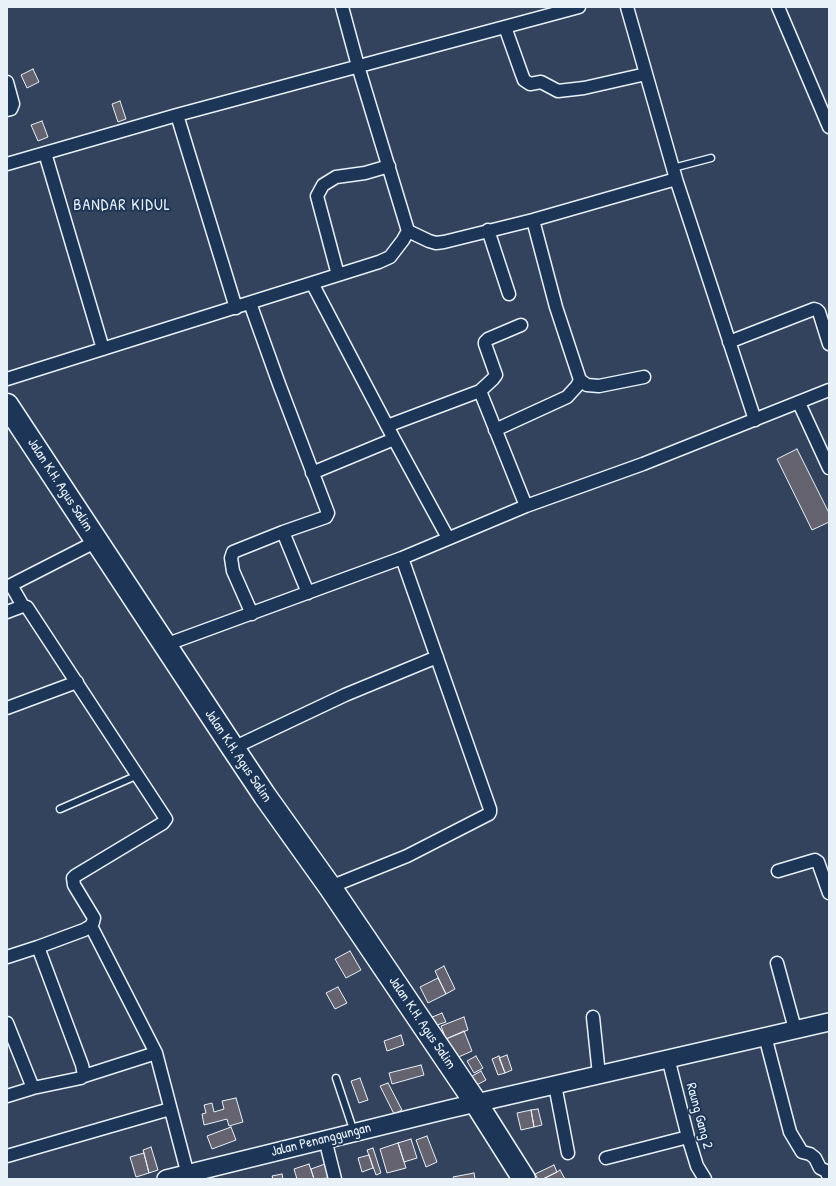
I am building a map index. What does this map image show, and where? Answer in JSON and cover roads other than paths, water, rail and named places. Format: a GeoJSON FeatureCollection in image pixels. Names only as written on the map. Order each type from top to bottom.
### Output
{"type":"FeatureCollection","features":[{"type":"Feature","properties":{"kind":"highway","name":"Jalan K.H. Agus Salim"},"geometry":{"type":"LineString","coordinates":[[7,404],[264,796],[330,887],[476,1103],[524,1179]]}},
{"type":"Feature","properties":{"kind":"main road","name":"Jalan Penanggungan"},"geometry":{"type":"LineString","coordinates":[[166,1179],[188,1176],[325,1139],[555,1084],[829,1022]]}},
{"type":"Feature","properties":{"kind":"street"},"geometry":{"type":"LineString","coordinates":[[342,7],[358,66],[408,231],[436,243],[532,220],[676,179]]}},
{"type":"Feature","properties":{"kind":"street"},"geometry":{"type":"LineString","coordinates":[[7,164],[177,115],[579,7]]}},
{"type":"Feature","properties":{"kind":"street"},"geometry":{"type":"LineString","coordinates":[[627,7],[676,179],[755,420]]}},
{"type":"Feature","properties":{"kind":"street"},"geometry":{"type":"LineString","coordinates":[[778,7],[829,127]]}},
{"type":"Feature","properties":{"kind":"street"},"geometry":{"type":"LineString","coordinates":[[505,27],[520,72],[524,80],[530,84],[541,82],[558,91],[584,88],[646,74]]}},
{"type":"Feature","properties":{"kind":"street"},"geometry":{"type":"LineString","coordinates":[[7,82],[13,104],[11,109],[7,110]]}},
{"type":"Feature","properties":{"kind":"street"},"geometry":{"type":"LineString","coordinates":[[177,115],[236,308]]}},
{"type":"Feature","properties":{"kind":"street"},"geometry":{"type":"LineString","coordinates":[[45,153],[103,349]]}},
{"type":"Feature","properties":{"kind":"street"},"geometry":{"type":"LineString","coordinates":[[338,275],[317,196],[323,185],[336,177],[365,173],[388,166]]}},
{"type":"Feature","properties":{"kind":"street"},"geometry":{"type":"LineString","coordinates":[[532,220],[556,307],[580,380],[587,385],[599,386],[644,377]]}},
{"type":"Feature","properties":{"kind":"street"},"geometry":{"type":"LineString","coordinates":[[488,230],[509,294]]}},
{"type":"Feature","properties":{"kind":"street"},"geometry":{"type":"LineString","coordinates":[[7,379],[385,260],[397,248],[408,231]]}},
{"type":"Feature","properties":{"kind":"street"},"geometry":{"type":"LineString","coordinates":[[312,283],[448,538]]}},
{"type":"Feature","properties":{"kind":"street"},"geometry":{"type":"LineString","coordinates":[[250,303],[328,513],[326,517],[233,552],[231,558],[233,571],[252,614]]}},
{"type":"Feature","properties":{"kind":"street"},"geometry":{"type":"LineString","coordinates":[[729,342],[817,310],[819,312],[829,344]]}},
{"type":"Feature","properties":{"kind":"street"},"geometry":{"type":"LineString","coordinates":[[387,426],[480,391],[496,375],[485,342],[488,339],[521,325]]}},
{"type":"Feature","properties":{"kind":"street"},"geometry":{"type":"LineString","coordinates":[[495,430],[567,397],[577,386],[580,380]]}},
{"type":"Feature","properties":{"kind":"street"},"geometry":{"type":"LineString","coordinates":[[165,645],[402,558],[526,506],[643,464],[829,390]]}},
{"type":"Feature","properties":{"kind":"street"},"geometry":{"type":"LineString","coordinates":[[480,391],[526,506]]}},
{"type":"Feature","properties":{"kind":"street"},"geometry":{"type":"LineString","coordinates":[[799,403],[829,468]]}},
{"type":"Feature","properties":{"kind":"street"},"geometry":{"type":"LineString","coordinates":[[312,473],[394,439]]}},
{"type":"Feature","properties":{"kind":"street"},"geometry":{"type":"LineString","coordinates":[[283,532],[308,593]]}},
{"type":"Feature","properties":{"kind":"street"},"geometry":{"type":"LineString","coordinates":[[7,957],[38,947],[91,926],[94,918],[74,885],[73,878],[166,821],[165,816],[27,607],[23,606],[9,586],[97,541]]}},
{"type":"Feature","properties":{"kind":"street"},"geometry":{"type":"LineString","coordinates":[[330,887],[407,856],[490,812],[402,558]]}},
{"type":"Feature","properties":{"kind":"street"},"geometry":{"type":"LineString","coordinates":[[7,612],[23,606]]}},
{"type":"Feature","properties":{"kind":"street"},"geometry":{"type":"LineString","coordinates":[[233,748],[345,695],[437,657]]}},
{"type":"Feature","properties":{"kind":"street"},"geometry":{"type":"LineString","coordinates":[[7,708],[77,682]]}},
{"type":"Feature","properties":{"kind":"street"},"geometry":{"type":"LineString","coordinates":[[778,871],[815,860],[818,862],[829,893]]}},
{"type":"Feature","properties":{"kind":"street"},"geometry":{"type":"LineString","coordinates":[[91,926],[156,1052],[188,1176]]}},
{"type":"Feature","properties":{"kind":"street"},"geometry":{"type":"LineString","coordinates":[[38,947],[82,1065],[84,1076]]}},
{"type":"Feature","properties":{"kind":"street"},"geometry":{"type":"LineString","coordinates":[[777,963],[795,1030]]}},
{"type":"Feature","properties":{"kind":"street"},"geometry":{"type":"LineString","coordinates":[[593,1017],[599,1074]]}},
{"type":"Feature","properties":{"kind":"street"},"geometry":{"type":"LineString","coordinates":[[7,1023],[33,1088]]}},
{"type":"Feature","properties":{"kind":"street"},"geometry":{"type":"LineString","coordinates":[[765,1036],[790,1132],[802,1152],[810,1154],[815,1158],[820,1168],[826,1171],[829,1177]]}},
{"type":"Feature","properties":{"kind":"street"},"geometry":{"type":"LineString","coordinates":[[7,1096],[33,1088],[81,1078],[156,1052]]}},
{"type":"Feature","properties":{"kind":"street","name":"Raung Gang 2"},"geometry":{"type":"LineString","coordinates":[[668,1058],[688,1137],[697,1166],[705,1179]]}},
{"type":"Feature","properties":{"kind":"street"},"geometry":{"type":"LineString","coordinates":[[555,1084],[568,1153]]}},
{"type":"Feature","properties":{"kind":"street"},"geometry":{"type":"LineString","coordinates":[[7,1156],[170,1109]]}},
{"type":"Feature","properties":{"kind":"street"},"geometry":{"type":"LineString","coordinates":[[606,1158],[688,1137]]}},
{"type":"Feature","properties":{"kind":"street"},"geometry":{"type":"LineString","coordinates":[[325,1139],[335,1179]]}},
{"type":"Feature","properties":{"kind":"lane"},"geometry":{"type":"LineString","coordinates":[[673,168],[711,158]]}},
{"type":"Feature","properties":{"kind":"lane"},"geometry":{"type":"LineString","coordinates":[[60,809],[138,775]]}},
{"type":"Feature","properties":{"kind":"lane"},"geometry":{"type":"LineString","coordinates":[[336,1078],[354,1132]]}},
{"type":"Feature","properties":{"kind":"district","name":"BANDAR KIDUL"},"geometry":{"type":"Point","coordinates":[122,206]}}]}
